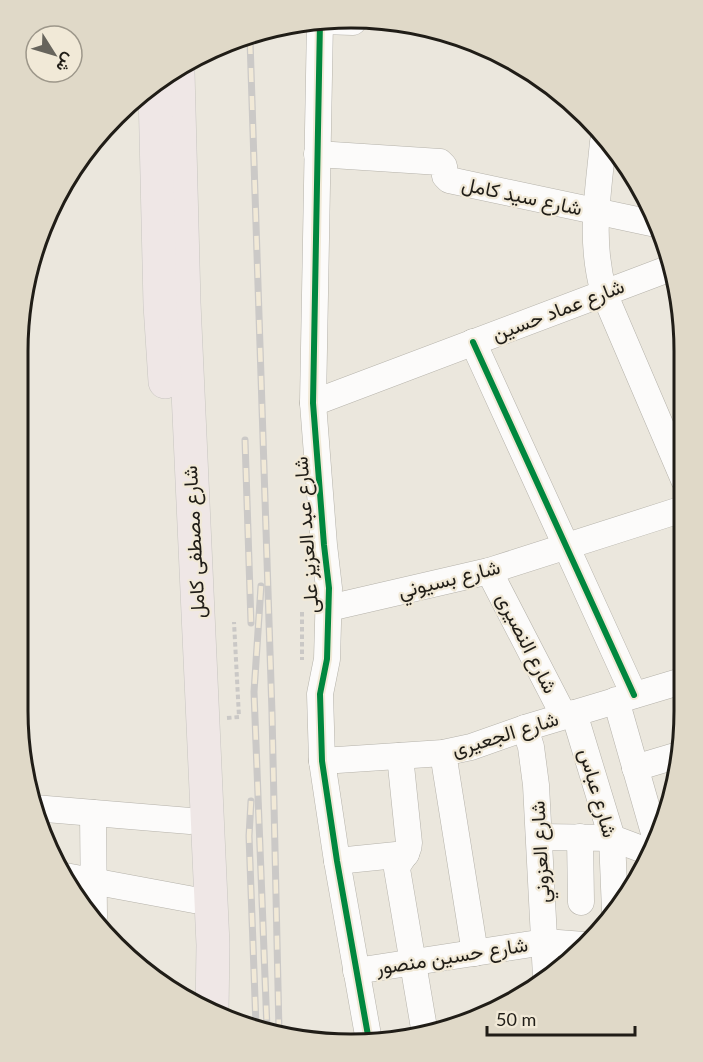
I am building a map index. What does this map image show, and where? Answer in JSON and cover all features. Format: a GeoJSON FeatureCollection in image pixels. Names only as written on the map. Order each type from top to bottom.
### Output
{"type":"FeatureCollection","features":[{"type":"Feature","properties":{"kind":"main road","name":"شارع مصطفى كامل"},"geometry":{"type":"LineString","coordinates":[[172,304],[178,79]]}},
{"type":"Feature","properties":{"kind":"main road","name":"شارع مصطفى كامل"},"geometry":{"type":"LineString","coordinates":[[155,95],[172,304],[193,735],[213,945],[212,1001]]}},
{"type":"Feature","properties":{"kind":"main road","name":"شارع مصطفى كامل"},"geometry":{"type":"LineString","coordinates":[[193,735],[190,821],[194,900],[193,992]]}},
{"type":"Feature","properties":{"kind":"street","name":"شارع عبد العزيز على"},"geometry":{"type":"LineString","coordinates":[[320,30],[313,403],[330,608],[327,659],[320,694],[322,761],[368,1033]]}},
{"type":"Feature","properties":{"kind":"street"},"geometry":{"type":"LineString","coordinates":[[602,149],[596,211],[596,254],[604,293],[674,457]]}},
{"type":"Feature","properties":{"kind":"street","name":"شارع سيد كامل"},"geometry":{"type":"LineString","coordinates":[[317,154],[440,162],[444,166],[448,180],[596,211]]}},
{"type":"Feature","properties":{"kind":"street"},"geometry":{"type":"LineString","coordinates":[[596,211],[647,222]]}},
{"type":"Feature","properties":{"kind":"street","name":"شارع عماد حسين"},"geometry":{"type":"LineString","coordinates":[[313,403],[664,271]]}},
{"type":"Feature","properties":{"kind":"street"},"geometry":{"type":"LineString","coordinates":[[473,342],[567,546],[625,698],[635,768],[652,827]]}},
{"type":"Feature","properties":{"kind":"street","name":"شارع بسيوني"},"geometry":{"type":"LineString","coordinates":[[330,608],[489,571],[674,512]]}},
{"type":"Feature","properties":{"kind":"street","name":"شارع النصيرى"},"geometry":{"type":"LineString","coordinates":[[489,571],[569,714]]}},
{"type":"Feature","properties":{"kind":"street","name":"شارع الجعيرى"},"geometry":{"type":"LineString","coordinates":[[322,761],[443,753],[471,747],[569,714],[674,683]]}},
{"type":"Feature","properties":{"kind":"street","name":"شارع عباس"},"geometry":{"type":"LineString","coordinates":[[569,714],[612,838],[614,898]]}},
{"type":"Feature","properties":{"kind":"street","name":"شارع العزوني"},"geometry":{"type":"LineString","coordinates":[[525,728],[533,759],[546,969]]}},
{"type":"Feature","properties":{"kind":"street"},"geometry":{"type":"LineString","coordinates":[[443,753],[475,953]]}},
{"type":"Feature","properties":{"kind":"street"},"geometry":{"type":"LineString","coordinates":[[400,756],[409,843],[406,854],[399,862],[397,869],[423,1025]]}},
{"type":"Feature","properties":{"kind":"street"},"geometry":{"type":"LineString","coordinates":[[635,768],[671,757]]}},
{"type":"Feature","properties":{"kind":"street"},"geometry":{"type":"LineString","coordinates":[[44,809],[190,821]]}},
{"type":"Feature","properties":{"kind":"street"},"geometry":{"type":"LineString","coordinates":[[93,813],[94,905]]}},
{"type":"Feature","properties":{"kind":"street"},"geometry":{"type":"LineString","coordinates":[[539,837],[612,838],[642,850]]}},
{"type":"Feature","properties":{"kind":"street"},"geometry":{"type":"LineString","coordinates":[[580,837],[581,902]]}},
{"type":"Feature","properties":{"kind":"street"},"geometry":{"type":"LineString","coordinates":[[337,861],[406,854]]}},
{"type":"Feature","properties":{"kind":"street"},"geometry":{"type":"LineString","coordinates":[[76,878],[194,900]]}},
{"type":"Feature","properties":{"kind":"street","name":"شارع حسين منصور"},"geometry":{"type":"LineString","coordinates":[[356,971],[545,942],[574,944]]}},
{"type":"Feature","properties":{"kind":"path"},"geometry":{"type":"LineString","coordinates":[[302,612],[302,663]]}},
{"type":"Feature","properties":{"kind":"path"},"geometry":{"type":"LineString","coordinates":[[234,622],[239,717]]}},
{"type":"Feature","properties":{"kind":"railway"},"geometry":{"type":"LineString","coordinates":[[250,45],[272,713],[279,1025]]}},
{"type":"Feature","properties":{"kind":"railway"},"geometry":{"type":"LineString","coordinates":[[245,440],[251,623]]}},
{"type":"Feature","properties":{"kind":"railway"},"geometry":{"type":"LineString","coordinates":[[261,586],[254,692],[267,1022]]}},
{"type":"Feature","properties":{"kind":"railway"},"geometry":{"type":"LineString","coordinates":[[251,801],[249,836],[256,1018]]}},
{"type":"Feature","properties":{"kind":"cycle path"},"geometry":{"type":"LineString","coordinates":[[320,30],[313,403],[329,588],[327,659],[320,694],[322,761],[368,1033]]}},
{"type":"Feature","properties":{"kind":"cycle path"},"geometry":{"type":"LineString","coordinates":[[473,342],[634,695]]}}]}
